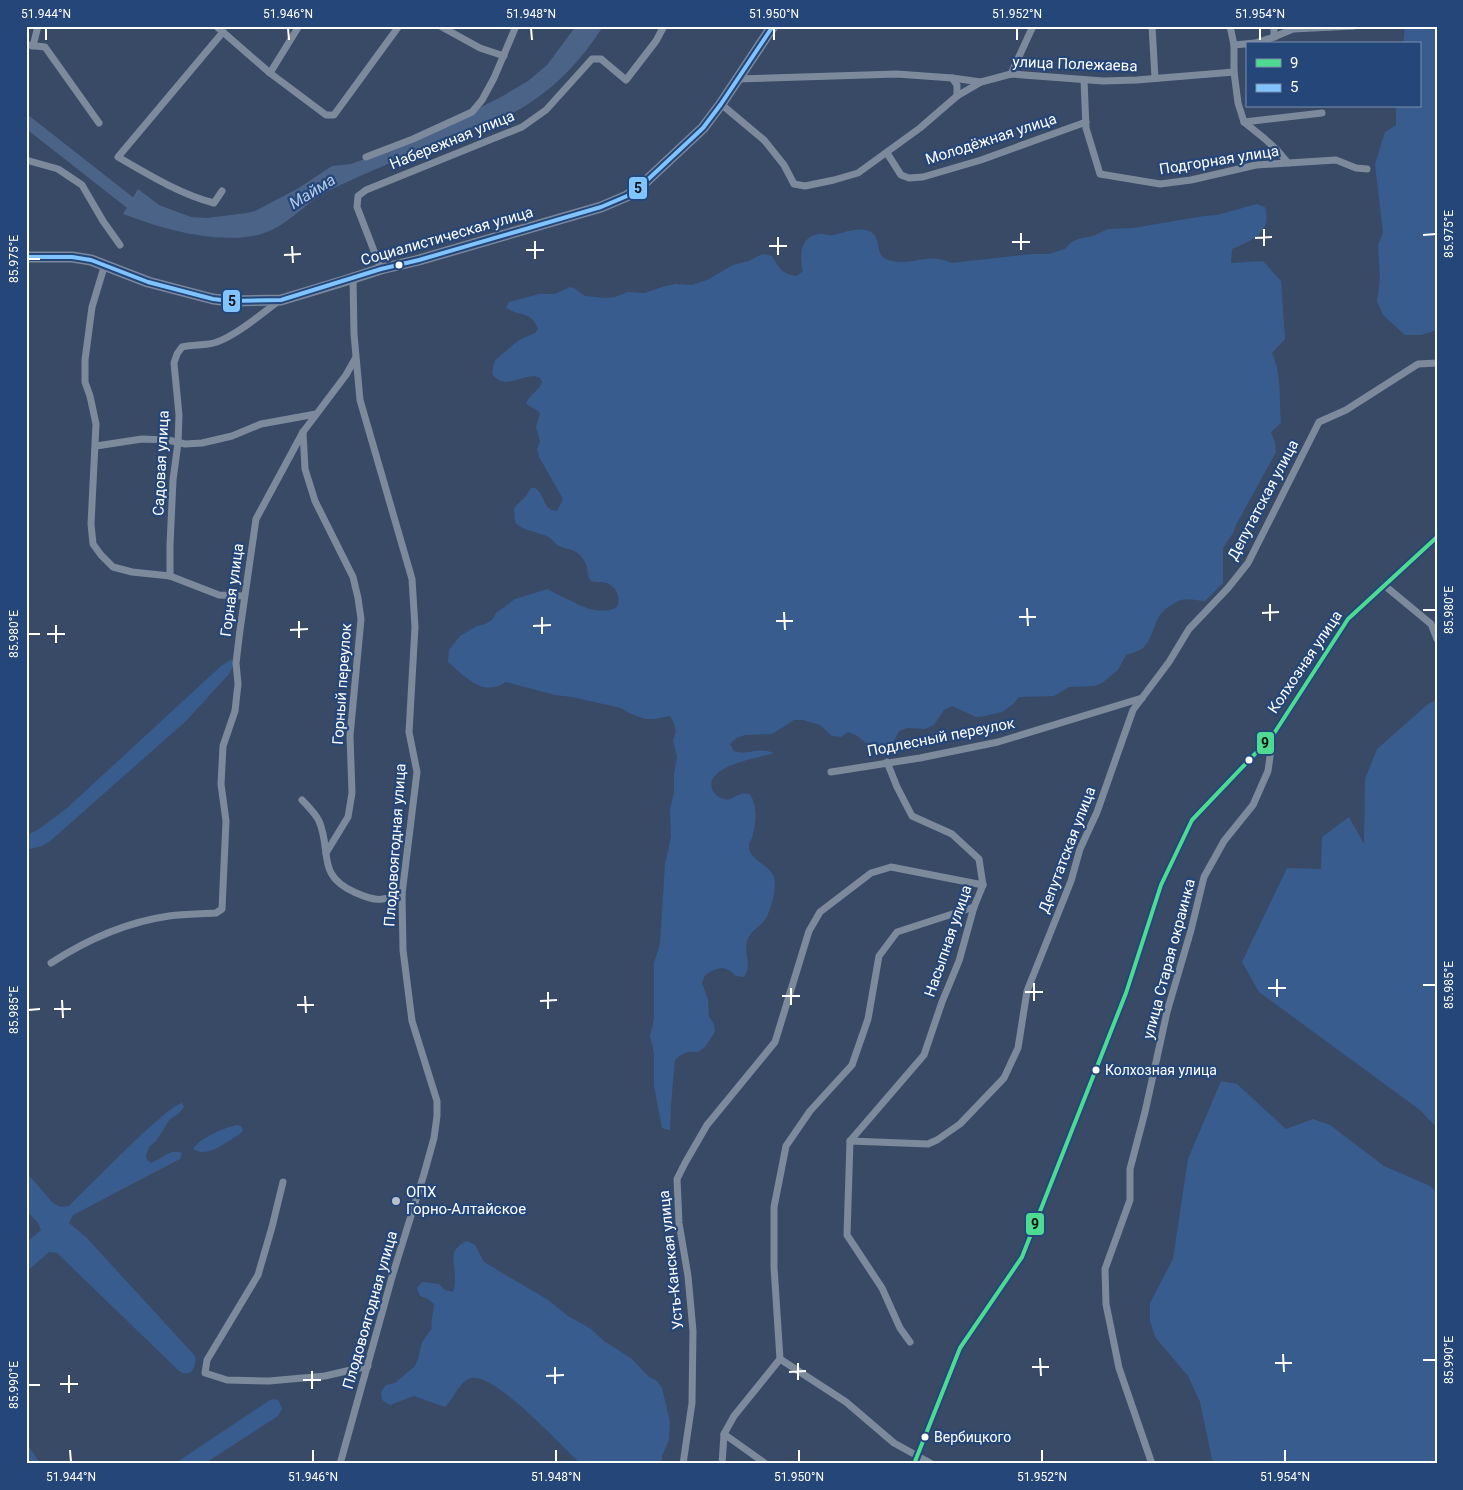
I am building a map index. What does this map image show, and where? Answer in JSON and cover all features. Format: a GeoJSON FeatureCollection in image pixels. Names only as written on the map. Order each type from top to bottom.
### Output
{"type":"FeatureCollection","features":[{"type":"Feature","properties":{"kind":"main road","name":"Социалистическая улица"},"geometry":{"type":"LineString","coordinates":[[26,257],[72,257],[91,260],[148,282],[212,299],[230,301],[281,300],[381,269],[419,260],[612,203],[627,196],[642,185],[703,128],[773,26]]}},
{"type":"Feature","properties":{"kind":"street"},"geometry":{"type":"LineString","coordinates":[[38,26],[30,45],[45,47],[99,123]]}},
{"type":"Feature","properties":{"kind":"street"},"geometry":{"type":"LineString","coordinates":[[216,26],[270,72],[326,115],[334,115],[400,26]]}},
{"type":"Feature","properties":{"kind":"street"},"geometry":{"type":"LineString","coordinates":[[270,72],[299,26]]}},
{"type":"Feature","properties":{"kind":"street"},"geometry":{"type":"LineString","coordinates":[[440,26],[480,48],[504,56]]}},
{"type":"Feature","properties":{"kind":"street"},"geometry":{"type":"LineString","coordinates":[[366,157],[472,112],[482,100],[504,56],[516,26]]}},
{"type":"Feature","properties":{"kind":"street","name":"Набережная улица"},"geometry":{"type":"LineString","coordinates":[[381,269],[357,207],[358,196],[366,190],[522,127],[546,110],[592,59],[601,59],[626,80],[656,41],[664,26]]}},
{"type":"Feature","properties":{"kind":"street"},"geometry":{"type":"LineString","coordinates":[[1011,74],[1033,26]]}},
{"type":"Feature","properties":{"kind":"street"},"geometry":{"type":"LineString","coordinates":[[1152,26],[1155,78]]}},
{"type":"Feature","properties":{"kind":"street"},"geometry":{"type":"LineString","coordinates":[[1230,26],[1234,45],[1234,72],[1238,102],[1244,122],[1265,139],[1288,163],[1336,160],[1356,168],[1367,169]]}},
{"type":"Feature","properties":{"kind":"street"},"geometry":{"type":"LineString","coordinates":[[1274,26],[1274,37]]}},
{"type":"Feature","properties":{"kind":"street"},"geometry":{"type":"LineString","coordinates":[[1258,42],[1293,29],[1354,26]]}},
{"type":"Feature","properties":{"kind":"street"},"geometry":{"type":"LineString","coordinates":[[222,191],[214,203],[198,199],[118,158],[223,32]]}},
{"type":"Feature","properties":{"kind":"street"},"geometry":{"type":"LineString","coordinates":[[1234,45],[1246,44]]}},
{"type":"Feature","properties":{"kind":"street","name":"улица Полежаева"},"geometry":{"type":"LineString","coordinates":[[736,79],[897,74],[981,82],[1011,74],[1103,81],[1234,72]]}},
{"type":"Feature","properties":{"kind":"street"},"geometry":{"type":"LineString","coordinates":[[952,78],[957,85],[957,96]]}},
{"type":"Feature","properties":{"kind":"street","name":"Подгорная улица"},"geometry":{"type":"LineString","coordinates":[[1084,80],[1086,122],[1100,174],[1114,178],[1160,184],[1191,180],[1256,165],[1288,163]]}},
{"type":"Feature","properties":{"kind":"street","name":"Молодёжная улица"},"geometry":{"type":"LineString","coordinates":[[721,104],[764,140],[784,165],[794,184],[805,186],[858,173],[887,153],[957,96],[981,82]]}},
{"type":"Feature","properties":{"kind":"street"},"geometry":{"type":"LineString","coordinates":[[1244,122],[1322,112]]}},
{"type":"Feature","properties":{"kind":"street","name":"Молодёжная улица"},"geometry":{"type":"LineString","coordinates":[[887,153],[901,176],[909,178],[923,177],[981,160],[1086,122]]}},
{"type":"Feature","properties":{"kind":"street"},"geometry":{"type":"LineString","coordinates":[[26,160],[58,169],[82,185],[103,221],[120,245]]}},
{"type":"Feature","properties":{"kind":"street"},"geometry":{"type":"LineString","coordinates":[[104,264],[92,307],[85,360],[85,382],[96,424],[91,524],[93,544],[101,555],[114,567],[132,572],[170,576],[219,595],[244,596]]}},
{"type":"Feature","properties":{"kind":"street","name":"Плодовоягодная улица"},"geometry":{"type":"LineString","coordinates":[[340,1464],[392,1277],[424,1174],[434,1138],[437,1116],[436,1101],[412,1020],[403,950],[402,894],[416,772],[409,732],[416,627],[412,578],[360,400],[355,358],[353,278]]}},
{"type":"Feature","properties":{"kind":"street","name":"Садовая улица"},"geometry":{"type":"LineString","coordinates":[[170,576],[173,480],[178,443],[179,415],[174,363],[177,354],[182,347],[219,342],[281,300]]}},
{"type":"Feature","properties":{"kind":"street","name":"Горная улица"},"geometry":{"type":"LineString","coordinates":[[51,963],[73,949],[102,935],[139,921],[172,915],[216,913],[222,908],[226,821],[221,784],[223,746],[235,711],[238,684],[236,663],[256,519],[303,432],[346,375],[355,358]]}},
{"type":"Feature","properties":{"kind":"street","name":"Депутатская улица"},"geometry":{"type":"LineString","coordinates":[[850,1141],[928,1144],[960,1124],[1004,1078],[1018,1048],[1027,991],[1071,881],[1080,849],[1097,812],[1132,710],[1169,662],[1189,629],[1228,588],[1248,563],[1319,422],[1346,410],[1418,364],[1437,363]]}},
{"type":"Feature","properties":{"kind":"street"},"geometry":{"type":"LineString","coordinates":[[96,446],[142,439],[168,440],[185,444],[217,440],[261,424],[316,414]]}},
{"type":"Feature","properties":{"kind":"street","name":"Горный переулок"},"geometry":{"type":"LineString","coordinates":[[303,432],[305,469],[315,501],[352,577],[361,619],[350,736],[352,793],[348,817],[326,853]]}},
{"type":"Feature","properties":{"kind":"street","name":"Колхозная улица"},"geometry":{"type":"LineString","coordinates":[[914,1464],[960,1348],[1022,1257],[1126,993],[1161,886],[1192,820],[1273,735],[1348,619],[1437,537]]}},
{"type":"Feature","properties":{"kind":"street"},"geometry":{"type":"LineString","coordinates":[[1384,585],[1431,624],[1437,639]]}},
{"type":"Feature","properties":{"kind":"street","name":"Подлесный переулок"},"geometry":{"type":"LineString","coordinates":[[831,772],[920,758],[998,742],[1142,698]]}},
{"type":"Feature","properties":{"kind":"street","name":"улица Старая окраинка"},"geometry":{"type":"LineString","coordinates":[[1149,1463],[1119,1368],[1106,1304],[1105,1269],[1130,1200],[1130,1169],[1167,1012],[1204,877],[1224,841],[1254,805],[1268,771],[1273,735]]}},
{"type":"Feature","properties":{"kind":"street","name":"Насыпная улица"},"geometry":{"type":"LineString","coordinates":[[850,1141],[924,1055],[942,1002],[959,961],[974,907],[983,885],[979,859],[952,834],[912,816],[886,762]]}},
{"type":"Feature","properties":{"kind":"street"},"geometry":{"type":"LineString","coordinates":[[302,800],[319,822],[327,864],[333,877],[342,887],[376,900],[402,894]]}},
{"type":"Feature","properties":{"kind":"street","name":"Усть-Канская улица"},"geometry":{"type":"LineString","coordinates":[[683,1464],[692,1403],[693,1331],[688,1276],[679,1223],[677,1179],[685,1163],[707,1125],[775,1042],[806,938],[820,912],[871,873],[891,867],[983,885]]}},
{"type":"Feature","properties":{"kind":"street"},"geometry":{"type":"LineString","coordinates":[[722,1464],[724,1434],[734,1416],[780,1359],[774,1266],[774,1207],[786,1146],[810,1111],[852,1065],[868,1019],[878,956],[897,932],[974,907]]}},
{"type":"Feature","properties":{"kind":"street"},"geometry":{"type":"LineString","coordinates":[[850,1141],[847,1235],[882,1288],[900,1328],[910,1342]]}},
{"type":"Feature","properties":{"kind":"street"},"geometry":{"type":"LineString","coordinates":[[283,1182],[258,1275],[208,1360],[205,1373],[227,1380],[269,1381],[326,1376],[368,1366]]}},
{"type":"Feature","properties":{"kind":"street"},"geometry":{"type":"LineString","coordinates":[[780,1359],[846,1402],[894,1443],[932,1464]]}},
{"type":"Feature","properties":{"kind":"street"},"geometry":{"type":"LineString","coordinates":[[724,1434],[766,1464]]}},
{"type":"Feature","properties":{"kind":"shaded area"},"geometry":{"type":"Polygon","coordinates":[[[1405,26],[1437,26],[1437,330],[1421,335],[1405,335],[1383,315],[1377,301],[1380,280],[1378,245],[1383,233],[1375,164],[1385,132],[1396,125],[1396,108],[1420,108],[1420,42],[1403,42],[1405,26]]]}},
{"type":"Feature","properties":{"kind":"shaded area"},"geometry":{"type":"Polygon","coordinates":[[[1257,204],[1265,207],[1266,224],[1259,235],[1232,249],[1231,263],[1263,261],[1281,281],[1285,339],[1272,353],[1279,378],[1281,423],[1271,432],[1276,452],[1233,533],[1223,548],[1223,583],[1205,601],[1187,599],[1177,601],[1171,605],[1160,615],[1144,647],[1126,655],[1118,670],[1102,683],[1094,686],[1069,687],[1054,696],[1019,697],[1002,712],[985,716],[976,717],[952,706],[944,710],[934,725],[925,729],[908,728],[899,731],[887,754],[870,746],[856,735],[848,732],[841,737],[832,736],[820,725],[803,720],[794,720],[772,734],[745,735],[736,738],[730,744],[734,751],[763,750],[774,753],[746,760],[725,768],[712,781],[712,789],[719,797],[726,799],[731,799],[737,795],[750,794],[753,799],[756,815],[752,838],[749,844],[750,850],[755,858],[774,877],[773,899],[767,917],[748,938],[746,950],[748,968],[744,977],[736,976],[728,970],[721,968],[705,975],[702,983],[708,999],[709,1017],[714,1024],[715,1032],[705,1047],[698,1052],[685,1053],[675,1060],[670,1130],[662,1128],[654,1086],[654,1053],[650,1036],[654,1019],[654,963],[660,944],[665,864],[671,837],[670,809],[674,792],[674,774],[677,757],[673,740],[676,732],[674,723],[670,716],[645,719],[621,708],[555,695],[506,682],[489,688],[467,679],[448,662],[449,650],[460,636],[492,620],[496,613],[515,599],[548,589],[574,603],[598,611],[611,610],[617,607],[619,600],[613,587],[605,582],[591,581],[585,562],[578,553],[556,544],[547,536],[525,529],[515,522],[514,508],[531,488],[535,488],[541,494],[546,505],[552,510],[557,511],[563,499],[539,457],[537,449],[540,441],[536,427],[540,414],[526,403],[541,385],[540,378],[534,376],[503,382],[492,374],[495,360],[519,340],[535,333],[538,329],[535,323],[527,316],[506,307],[509,302],[539,294],[555,294],[570,287],[585,296],[605,298],[615,297],[628,292],[645,293],[675,284],[692,285],[707,280],[733,265],[749,261],[763,254],[772,256],[784,272],[797,276],[803,271],[802,248],[808,239],[819,234],[832,235],[852,230],[867,230],[874,235],[879,251],[888,260],[904,262],[934,259],[951,263],[1031,254],[1049,254],[1065,249],[1070,243],[1078,239],[1093,236],[1108,229],[1133,228],[1217,215],[1257,204]]]}},
{"type":"Feature","properties":{"kind":"shaded area"},"geometry":{"type":"Polygon","coordinates":[[[232,659],[233,665],[229,674],[186,721],[49,842],[26,850],[26,836],[66,809],[221,666],[232,659]]]}},
{"type":"Feature","properties":{"kind":"shaded area"},"geometry":{"type":"Polygon","coordinates":[[[1437,700],[1437,1128],[1420,1110],[1259,992],[1242,962],[1287,868],[1321,869],[1322,837],[1349,817],[1364,844],[1365,779],[1377,749],[1428,704],[1437,700]]]}},
{"type":"Feature","properties":{"kind":"shaded area"},"geometry":{"type":"Polygon","coordinates":[[[1221,1081],[1237,1084],[1286,1129],[1313,1119],[1330,1125],[1384,1166],[1430,1186],[1437,1192],[1437,1464],[1213,1464],[1200,1402],[1188,1376],[1155,1337],[1150,1321],[1150,1303],[1173,1259],[1188,1159],[1221,1081]]]}},
{"type":"Feature","properties":{"kind":"shaded area"},"geometry":{"type":"Polygon","coordinates":[[[182,1103],[184,1107],[170,1119],[156,1141],[149,1147],[146,1155],[147,1160],[151,1163],[173,1152],[182,1153],[180,1159],[73,1215],[69,1223],[86,1237],[195,1356],[194,1368],[189,1373],[182,1373],[57,1253],[49,1252],[26,1272],[26,1243],[41,1230],[38,1223],[26,1210],[26,1172],[53,1203],[61,1207],[69,1206],[160,1118],[182,1103]]]}},
{"type":"Feature","properties":{"kind":"shaded area"},"geometry":{"type":"Polygon","coordinates":[[[237,1125],[241,1126],[243,1130],[240,1134],[217,1148],[205,1152],[193,1149],[207,1137],[237,1125]]]}},
{"type":"Feature","properties":{"kind":"shaded area"},"geometry":{"type":"Polygon","coordinates":[[[467,1241],[475,1245],[484,1262],[548,1300],[568,1316],[591,1329],[604,1341],[632,1359],[649,1377],[657,1381],[662,1388],[670,1422],[669,1440],[662,1456],[662,1464],[581,1464],[528,1412],[496,1387],[482,1379],[471,1378],[463,1383],[445,1407],[414,1396],[390,1405],[382,1400],[381,1392],[386,1385],[395,1383],[415,1366],[422,1342],[432,1328],[434,1304],[420,1296],[417,1288],[422,1282],[439,1284],[445,1290],[453,1292],[455,1284],[455,1250],[467,1241]]]}},
{"type":"Feature","properties":{"kind":"shaded area"},"geometry":{"type":"Polygon","coordinates":[[[275,1399],[279,1401],[282,1409],[278,1416],[204,1464],[174,1464],[270,1400],[275,1399]]]}},
{"type":"Feature","properties":{"kind":"shaded area"},"geometry":{"type":"Polygon","coordinates":[[[26,1443],[41,1464],[26,1464],[26,1443]]]}},
{"type":"Feature","properties":{"kind":"water"},"geometry":{"type":"Polygon","coordinates":[[[576,26],[603,26],[572,67],[554,85],[534,100],[504,117],[405,156],[330,190],[265,233],[236,238],[203,236],[154,225],[123,214],[138,189],[159,205],[191,217],[207,218],[255,211],[297,189],[332,166],[351,164],[414,141],[501,97],[528,81],[547,65],[576,26]]]}},
{"type":"Feature","properties":{"kind":"waterway","name":"Майма"},"geometry":{"type":"LineString","coordinates":[[26,121],[142,212]]}},
{"type":"Feature","properties":{"kind":"transit line","name":"5"},"geometry":{"type":"LineString","coordinates":[[26,257],[72,257],[91,260],[148,282],[213,299],[230,301],[281,300],[381,269],[419,260],[601,207],[627,196],[642,185],[703,128],[773,26]]}},
{"type":"Feature","properties":{"kind":"transit line","name":"9"},"geometry":{"type":"LineString","coordinates":[[914,1464],[960,1348],[1022,1257],[1126,993],[1161,885],[1192,820],[1273,735],[1348,619],[1437,537]]}},
{"type":"Feature","properties":{"kind":"place","name":"Колхозная улица"},"geometry":{"type":"Point","coordinates":[1096,1070]}},
{"type":"Feature","properties":{"kind":"place","name":"ОПХ Горно-Алтайское"},"geometry":{"type":"Point","coordinates":[396,1201]}},
{"type":"Feature","properties":{"kind":"place","name":"Вербицкого"},"geometry":{"type":"Point","coordinates":[925,1437]}}]}
